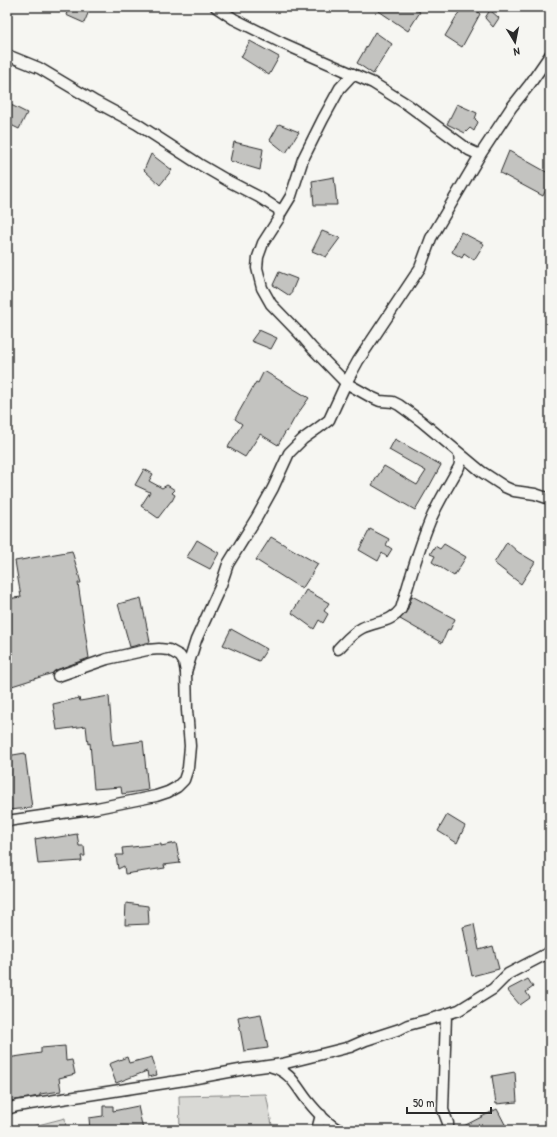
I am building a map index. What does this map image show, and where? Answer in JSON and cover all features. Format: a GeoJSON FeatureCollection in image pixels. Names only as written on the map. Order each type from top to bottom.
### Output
{"type":"FeatureCollection","features":[{"type":"Feature","properties":{"kind":"street"},"geometry":{"type":"LineString","coordinates":[[216,7],[234,19],[282,43],[373,83],[469,150],[480,155]]}},
{"type":"Feature","properties":{"kind":"street"},"geometry":{"type":"LineString","coordinates":[[7,55],[39,68],[96,102],[137,124],[217,175],[278,209],[280,214]]}},
{"type":"Feature","properties":{"kind":"street"},"geometry":{"type":"LineString","coordinates":[[186,672],[196,640],[221,585],[228,564],[257,517],[289,453],[302,438],[328,420],[346,383],[365,350],[420,268],[431,238],[480,155],[511,108],[550,55]]}},
{"type":"Feature","properties":{"kind":"street"},"geometry":{"type":"LineString","coordinates":[[353,74],[340,88],[303,160],[290,196],[279,218],[263,243],[258,257],[257,268],[262,288],[271,304],[346,383],[380,401],[393,402],[399,405],[482,472],[505,487],[514,491],[535,494],[550,499]]}},
{"type":"Feature","properties":{"kind":"street"},"geometry":{"type":"LineString","coordinates":[[338,650],[360,629],[368,625],[388,620],[397,614],[401,609],[422,542],[431,520],[459,467],[459,454]]}},
{"type":"Feature","properties":{"kind":"street"},"geometry":{"type":"LineString","coordinates":[[7,821],[97,808],[156,796],[177,787],[184,780],[188,768],[190,746],[186,672],[184,662],[180,656],[169,650],[147,650],[107,659],[58,676]]}},
{"type":"Feature","properties":{"kind":"street"},"geometry":{"type":"LineString","coordinates":[[7,1109],[17,1106],[282,1064],[350,1047],[408,1025],[459,1010],[493,988],[508,974],[550,952]]}},
{"type":"Feature","properties":{"kind":"street"},"geometry":{"type":"LineString","coordinates":[[446,1015],[443,1110],[448,1123],[448,1130]]}},
{"type":"Feature","properties":{"kind":"street"},"geometry":{"type":"LineString","coordinates":[[267,1066],[289,1075],[308,1101],[332,1126],[339,1130]]}},
{"type":"Feature","properties":{"kind":"street"},"geometry":{"type":"LineString","coordinates":[[317,1130],[321,1115]]}},
{"type":"Feature","properties":{"kind":"shaded area"},"geometry":{"type":"Polygon","coordinates":[[[266,1094],[273,1130],[180,1130],[179,1096],[266,1094]]]}},
{"type":"Feature","properties":{"kind":"shaded area"},"geometry":{"type":"Polygon","coordinates":[[[65,1118],[66,1130],[19,1130],[65,1118]]]}},
{"type":"Feature","properties":{"kind":"building"},"geometry":{"type":"Polygon","coordinates":[[[69,7],[81,7],[89,11],[84,23],[66,15],[69,7]]]}},
{"type":"Feature","properties":{"kind":"building"},"geometry":{"type":"Polygon","coordinates":[[[373,7],[412,7],[420,12],[408,31],[373,7]]]}},
{"type":"Feature","properties":{"kind":"building"},"geometry":{"type":"Polygon","coordinates":[[[462,7],[473,7],[480,14],[462,47],[445,36],[462,7]]]}},
{"type":"Feature","properties":{"kind":"building"},"geometry":{"type":"Polygon","coordinates":[[[490,10],[499,18],[493,27],[485,18],[490,10]]]}},
{"type":"Feature","properties":{"kind":"building"},"geometry":{"type":"Polygon","coordinates":[[[375,32],[392,44],[373,74],[357,63],[375,32]]]}},
{"type":"Feature","properties":{"kind":"building"},"geometry":{"type":"Polygon","coordinates":[[[250,41],[279,57],[269,75],[241,57],[250,41]]]}},
{"type":"Feature","properties":{"kind":"building"},"geometry":{"type":"Polygon","coordinates":[[[7,103],[27,113],[19,129],[7,123],[7,103]]]}},
{"type":"Feature","properties":{"kind":"building"},"geometry":{"type":"Polygon","coordinates":[[[457,104],[477,113],[475,119],[478,122],[474,131],[470,128],[465,133],[447,124],[457,104]]]}},
{"type":"Feature","properties":{"kind":"building"},"geometry":{"type":"Polygon","coordinates":[[[279,124],[299,132],[286,153],[270,140],[279,124]]]}},
{"type":"Feature","properties":{"kind":"building"},"geometry":{"type":"Polygon","coordinates":[[[234,142],[263,149],[260,170],[230,161],[234,142]]]}},
{"type":"Feature","properties":{"kind":"building"},"geometry":{"type":"Polygon","coordinates":[[[509,151],[550,174],[550,181],[543,196],[500,173],[509,151]]]}},
{"type":"Feature","properties":{"kind":"building"},"geometry":{"type":"Polygon","coordinates":[[[151,154],[172,170],[160,185],[144,170],[151,154]]]}},
{"type":"Feature","properties":{"kind":"building"},"geometry":{"type":"Polygon","coordinates":[[[334,177],[337,205],[314,205],[312,181],[334,177]]]}},
{"type":"Feature","properties":{"kind":"building"},"geometry":{"type":"Polygon","coordinates":[[[322,231],[340,238],[326,257],[312,251],[322,231]]]}},
{"type":"Feature","properties":{"kind":"building"},"geometry":{"type":"Polygon","coordinates":[[[461,232],[484,244],[474,260],[464,253],[462,258],[452,252],[461,232]]]}},
{"type":"Feature","properties":{"kind":"building"},"geometry":{"type":"Polygon","coordinates":[[[279,272],[297,279],[290,296],[273,285],[279,272]]]}},
{"type":"Feature","properties":{"kind":"building"},"geometry":{"type":"Polygon","coordinates":[[[259,330],[277,338],[271,349],[251,341],[259,330]]]}},
{"type":"Feature","properties":{"kind":"building"},"geometry":{"type":"Polygon","coordinates":[[[264,371],[309,398],[278,445],[260,434],[245,457],[228,447],[242,424],[235,419],[264,371]]]}},
{"type":"Feature","properties":{"kind":"building"},"geometry":{"type":"Polygon","coordinates":[[[395,439],[441,465],[415,510],[372,485],[384,466],[417,485],[426,471],[389,450],[395,439]]]}},
{"type":"Feature","properties":{"kind":"building"},"geometry":{"type":"Polygon","coordinates":[[[144,469],[153,474],[149,481],[162,488],[167,485],[175,490],[172,493],[175,495],[172,501],[158,518],[141,506],[150,492],[135,485],[144,469]]]}},
{"type":"Feature","properties":{"kind":"building"},"geometry":{"type":"Polygon","coordinates":[[[370,529],[389,539],[386,545],[392,549],[387,557],[382,553],[378,561],[359,550],[370,529]]]}},
{"type":"Feature","properties":{"kind":"building"},"geometry":{"type":"Polygon","coordinates":[[[271,537],[318,564],[302,589],[256,560],[271,537]]]}},
{"type":"Feature","properties":{"kind":"building"},"geometry":{"type":"Polygon","coordinates":[[[197,540],[219,553],[210,569],[187,557],[197,540]]]}},
{"type":"Feature","properties":{"kind":"building"},"geometry":{"type":"Polygon","coordinates":[[[507,542],[518,552],[535,562],[521,584],[494,563],[507,542]]]}},
{"type":"Feature","properties":{"kind":"building"},"geometry":{"type":"Polygon","coordinates":[[[444,544],[466,557],[454,576],[432,562],[435,556],[430,554],[435,546],[440,549],[444,544]]]}},
{"type":"Feature","properties":{"kind":"building"},"geometry":{"type":"Polygon","coordinates":[[[72,551],[81,583],[78,583],[89,658],[56,670],[53,673],[12,686],[7,658],[7,599],[21,597],[15,561],[72,551]]]}},
{"type":"Feature","properties":{"kind":"building"},"geometry":{"type":"Polygon","coordinates":[[[306,590],[329,603],[324,611],[328,614],[323,623],[319,620],[314,629],[292,613],[306,590]]]}},
{"type":"Feature","properties":{"kind":"building"},"geometry":{"type":"Polygon","coordinates":[[[412,596],[455,619],[450,630],[448,629],[442,643],[400,619],[407,611],[412,596]]]}},
{"type":"Feature","properties":{"kind":"building"},"geometry":{"type":"Polygon","coordinates":[[[141,598],[150,642],[130,647],[118,604],[141,598]]]}},
{"type":"Feature","properties":{"kind":"building"},"geometry":{"type":"Polygon","coordinates":[[[231,629],[267,649],[259,661],[223,645],[231,629]]]}},
{"type":"Feature","properties":{"kind":"building"},"geometry":{"type":"Polygon","coordinates":[[[109,696],[113,745],[143,741],[148,790],[122,794],[121,787],[94,789],[90,743],[88,744],[86,726],[57,730],[53,704],[79,698],[80,701],[109,696]]]}},
{"type":"Feature","properties":{"kind":"building"},"geometry":{"type":"Polygon","coordinates":[[[25,753],[32,808],[7,810],[7,756],[25,753]]]}},
{"type":"Feature","properties":{"kind":"building"},"geometry":{"type":"Polygon","coordinates":[[[447,815],[465,826],[457,843],[438,831],[447,815]]]}},
{"type":"Feature","properties":{"kind":"building"},"geometry":{"type":"Polygon","coordinates":[[[77,834],[79,846],[84,846],[85,856],[81,856],[82,861],[38,864],[35,839],[77,834]]]}},
{"type":"Feature","properties":{"kind":"building"},"geometry":{"type":"Polygon","coordinates":[[[176,843],[180,863],[164,865],[165,868],[125,874],[124,866],[118,869],[116,855],[123,855],[122,848],[161,844],[161,846],[176,843]]]}},
{"type":"Feature","properties":{"kind":"building"},"geometry":{"type":"Polygon","coordinates":[[[126,903],[148,906],[149,924],[125,925],[126,903]]]}},
{"type":"Feature","properties":{"kind":"building"},"geometry":{"type":"Polygon","coordinates":[[[474,924],[479,950],[493,946],[499,969],[472,976],[463,927],[474,924]]]}},
{"type":"Feature","properties":{"kind":"building"},"geometry":{"type":"Polygon","coordinates":[[[528,979],[533,987],[526,992],[530,998],[520,1005],[507,990],[528,979]]]}},
{"type":"Feature","properties":{"kind":"building"},"geometry":{"type":"Polygon","coordinates":[[[261,1014],[268,1048],[244,1051],[238,1017],[261,1014]]]}},
{"type":"Feature","properties":{"kind":"building"},"geometry":{"type":"Polygon","coordinates":[[[65,1046],[66,1061],[72,1060],[75,1074],[59,1078],[61,1091],[10,1101],[7,1058],[41,1053],[41,1048],[65,1046]]]}},
{"type":"Feature","properties":{"kind":"building"},"geometry":{"type":"Polygon","coordinates":[[[127,1057],[129,1063],[152,1057],[157,1075],[148,1077],[147,1071],[116,1083],[109,1064],[127,1057]]]}},
{"type":"Feature","properties":{"kind":"building"},"geometry":{"type":"Polygon","coordinates":[[[515,1072],[517,1102],[496,1104],[492,1076],[515,1072]]]}},
{"type":"Feature","properties":{"kind":"building"},"geometry":{"type":"Polygon","coordinates":[[[103,1106],[113,1106],[113,1111],[138,1106],[143,1130],[90,1130],[89,1118],[103,1116],[103,1106]]]}},
{"type":"Feature","properties":{"kind":"building"},"geometry":{"type":"Polygon","coordinates":[[[497,1109],[508,1130],[456,1130],[497,1109]]]}}]}
